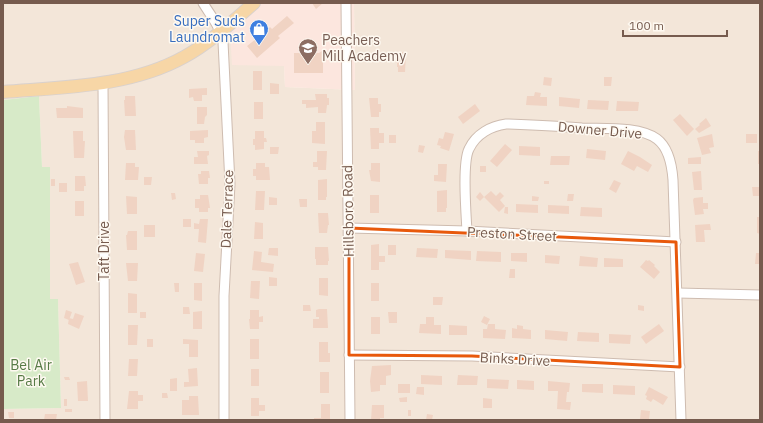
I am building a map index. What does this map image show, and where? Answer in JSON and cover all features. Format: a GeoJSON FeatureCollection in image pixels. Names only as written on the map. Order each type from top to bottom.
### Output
{"type":"FeatureCollection","features":[{"type":"Feature","properties":{"kind":"main road"},"geometry":{"type":"LineString","coordinates":[[3,92],[103,83],[153,72],[199,48],[254,3]]}},
{"type":"Feature","properties":{"kind":"street","name":"Dale Terrace"},"geometry":{"type":"LineString","coordinates":[[203,3],[221,31],[223,42],[230,184],[224,296],[224,420]]}},
{"type":"Feature","properties":{"kind":"street","name":"Hillsboro Road"},"geometry":{"type":"LineString","coordinates":[[346,3],[350,420]]}},
{"type":"Feature","properties":{"kind":"street","name":"Taft Drive"},"geometry":{"type":"LineString","coordinates":[[103,83],[105,420]]}},
{"type":"Feature","properties":{"kind":"street","name":"Downer Drive"},"geometry":{"type":"LineString","coordinates":[[467,231],[467,157],[473,142],[492,127],[506,124],[626,130],[647,133],[656,138],[666,151],[670,162],[673,180],[682,420]]}},
{"type":"Feature","properties":{"kind":"street","name":"Preston Street"},"geometry":{"type":"LineString","coordinates":[[349,228],[467,231],[676,242]]}},
{"type":"Feature","properties":{"kind":"street"},"geometry":{"type":"LineString","coordinates":[[678,293],[760,295]]}},
{"type":"Feature","properties":{"kind":"street","name":"Binks Drive"},"geometry":{"type":"LineString","coordinates":[[349,355],[472,356],[680,368]]}},
{"type":"Feature","properties":{"kind":"highlighted area"},"geometry":{"type":"Polygon","coordinates":[[[349,228],[676,242],[680,367],[472,356],[349,355],[349,228]]]}},
{"type":"Feature","properties":{"kind":"shaded area"},"geometry":{"type":"Polygon","coordinates":[[[3,3],[245,3],[284,66],[285,87],[355,90],[354,3],[760,3],[760,420],[3,420],[3,409],[61,408],[58,299],[50,299],[49,167],[42,167],[39,96],[3,100],[3,3]]]}},
{"type":"Feature","properties":{"kind":"shaded area"},"geometry":{"type":"Polygon","coordinates":[[[245,3],[354,3],[355,90],[285,87],[284,66],[232,65],[229,17],[245,3]]]}},
{"type":"Feature","properties":{"kind":"green space","name":"Bel Air Park"},"geometry":{"type":"Polygon","coordinates":[[[39,96],[42,167],[50,167],[50,299],[58,299],[61,408],[3,409],[3,100],[39,96]]]}},
{"type":"Feature","properties":{"kind":"building"},"geometry":{"type":"Polygon","coordinates":[[[312,3],[323,3],[316,9],[312,3]]]}},
{"type":"Feature","properties":{"kind":"building"},"geometry":{"type":"Polygon","coordinates":[[[287,16],[294,23],[278,36],[280,38],[257,58],[247,46],[261,35],[257,30],[262,25],[267,30],[270,27],[272,29],[287,16]]]}},
{"type":"Feature","properties":{"kind":"building","name":"Peachers Mill Academy"},"geometry":{"type":"Polygon","coordinates":[[[322,51],[325,54],[323,57],[323,73],[294,73],[294,53],[319,53],[322,51]]]}},
{"type":"Feature","properties":{"kind":"building"},"geometry":{"type":"Polygon","coordinates":[[[397,52],[406,52],[405,72],[398,72],[396,63],[397,52]]]}},
{"type":"Feature","properties":{"kind":"building"},"geometry":{"type":"Polygon","coordinates":[[[253,71],[262,71],[262,90],[253,90],[253,71]]]}},
{"type":"Feature","properties":{"kind":"building"},"geometry":{"type":"Polygon","coordinates":[[[544,77],[552,78],[551,86],[543,85],[544,77]]]}},
{"type":"Feature","properties":{"kind":"building"},"geometry":{"type":"Polygon","coordinates":[[[604,77],[612,77],[611,86],[604,86],[604,77]]]}},
{"type":"Feature","properties":{"kind":"building"},"geometry":{"type":"Polygon","coordinates":[[[270,83],[279,84],[279,94],[270,94],[270,83]]]}},
{"type":"Feature","properties":{"kind":"building"},"geometry":{"type":"Polygon","coordinates":[[[207,88],[207,95],[202,95],[202,101],[194,101],[193,97],[189,98],[189,89],[207,88]]]}},
{"type":"Feature","properties":{"kind":"building"},"geometry":{"type":"Polygon","coordinates":[[[535,92],[541,93],[540,97],[547,97],[547,106],[526,105],[527,96],[534,96],[535,92]]]}},
{"type":"Feature","properties":{"kind":"building"},"geometry":{"type":"Polygon","coordinates":[[[315,94],[327,94],[327,98],[329,98],[329,105],[327,105],[326,113],[318,113],[318,107],[306,108],[306,104],[302,104],[302,100],[316,100],[315,94]]]}},
{"type":"Feature","properties":{"kind":"building"},"geometry":{"type":"Polygon","coordinates":[[[125,96],[135,96],[136,116],[125,116],[125,96]]]}},
{"type":"Feature","properties":{"kind":"building"},"geometry":{"type":"Polygon","coordinates":[[[559,97],[580,99],[579,108],[559,106],[559,97]]]}},
{"type":"Feature","properties":{"kind":"building"},"geometry":{"type":"Polygon","coordinates":[[[369,98],[378,98],[378,104],[381,104],[381,112],[379,112],[379,117],[371,117],[369,98]]]}},
{"type":"Feature","properties":{"kind":"building"},"geometry":{"type":"Polygon","coordinates":[[[588,100],[609,101],[608,110],[587,109],[588,100]]]}},
{"type":"Feature","properties":{"kind":"building"},"geometry":{"type":"Polygon","coordinates":[[[617,101],[639,102],[638,111],[616,111],[617,101]]]}},
{"type":"Feature","properties":{"kind":"building"},"geometry":{"type":"Polygon","coordinates":[[[254,102],[263,102],[263,119],[254,119],[254,102]]]}},
{"type":"Feature","properties":{"kind":"building"},"geometry":{"type":"Polygon","coordinates":[[[475,104],[480,111],[463,124],[458,117],[475,104]]]}},
{"type":"Feature","properties":{"kind":"building"},"geometry":{"type":"Polygon","coordinates":[[[67,106],[83,108],[83,118],[57,118],[56,108],[67,108],[67,106]]]}},
{"type":"Feature","properties":{"kind":"building"},"geometry":{"type":"Polygon","coordinates":[[[197,107],[207,107],[207,115],[205,117],[204,124],[197,124],[197,107]]]}},
{"type":"Feature","properties":{"kind":"building"},"geometry":{"type":"Polygon","coordinates":[[[680,114],[694,129],[687,136],[673,120],[680,114]]]}},
{"type":"Feature","properties":{"kind":"building"},"geometry":{"type":"Polygon","coordinates":[[[706,118],[711,126],[699,133],[695,129],[706,118]]]}},
{"type":"Feature","properties":{"kind":"building"},"geometry":{"type":"Polygon","coordinates":[[[316,122],[325,122],[325,144],[312,143],[312,131],[316,131],[316,122]]]}},
{"type":"Feature","properties":{"kind":"building"},"geometry":{"type":"Polygon","coordinates":[[[370,128],[379,128],[379,133],[384,133],[384,143],[379,143],[379,149],[371,149],[370,128]]]}},
{"type":"Feature","properties":{"kind":"building"},"geometry":{"type":"Polygon","coordinates":[[[125,130],[135,130],[136,150],[126,150],[124,137],[125,130]]]}},
{"type":"Feature","properties":{"kind":"building"},"geometry":{"type":"Polygon","coordinates":[[[208,130],[208,137],[204,138],[204,143],[195,143],[195,140],[190,140],[190,131],[208,130]]]}},
{"type":"Feature","properties":{"kind":"building"},"geometry":{"type":"Polygon","coordinates":[[[73,131],[83,131],[83,141],[85,141],[84,158],[74,158],[73,131]]]}},
{"type":"Feature","properties":{"kind":"building"},"geometry":{"type":"Polygon","coordinates":[[[255,131],[264,131],[264,138],[266,138],[267,142],[264,142],[264,149],[255,150],[253,139],[255,139],[255,131]]]}},
{"type":"Feature","properties":{"kind":"building"},"geometry":{"type":"Polygon","coordinates":[[[445,132],[454,134],[449,151],[440,148],[441,146],[437,145],[439,138],[443,139],[445,132]]]}},
{"type":"Feature","properties":{"kind":"building"},"geometry":{"type":"Polygon","coordinates":[[[712,134],[714,147],[709,148],[711,153],[702,155],[697,138],[712,134]]]}},
{"type":"Feature","properties":{"kind":"building"},"geometry":{"type":"Polygon","coordinates":[[[746,134],[757,134],[757,143],[746,143],[746,134]]]}},
{"type":"Feature","properties":{"kind":"building"},"geometry":{"type":"Polygon","coordinates":[[[389,135],[396,135],[396,143],[389,143],[389,135]]]}},
{"type":"Feature","properties":{"kind":"building"},"geometry":{"type":"Polygon","coordinates":[[[505,144],[512,150],[497,167],[490,161],[505,144]]]}},
{"type":"Feature","properties":{"kind":"building"},"geometry":{"type":"Polygon","coordinates":[[[419,145],[425,146],[423,153],[418,152],[419,145]]]}},
{"type":"Feature","properties":{"kind":"building"},"geometry":{"type":"Polygon","coordinates":[[[519,146],[540,147],[540,156],[519,155],[519,146]]]}},
{"type":"Feature","properties":{"kind":"building"},"geometry":{"type":"Polygon","coordinates":[[[270,147],[279,147],[278,154],[270,154],[270,147]]]}},
{"type":"Feature","properties":{"kind":"building"},"geometry":{"type":"Polygon","coordinates":[[[587,149],[606,151],[605,160],[586,158],[587,149]]]}},
{"type":"Feature","properties":{"kind":"building"},"geometry":{"type":"Polygon","coordinates":[[[197,151],[209,151],[209,155],[207,156],[208,164],[194,164],[194,157],[198,157],[197,151]]]}},
{"type":"Feature","properties":{"kind":"building"},"geometry":{"type":"Polygon","coordinates":[[[317,151],[327,151],[326,170],[318,170],[318,167],[313,167],[313,162],[317,162],[317,151]]]}},
{"type":"Feature","properties":{"kind":"building"},"geometry":{"type":"Polygon","coordinates":[[[628,151],[652,165],[648,172],[637,166],[634,171],[621,164],[628,151]]]}},
{"type":"Feature","properties":{"kind":"building"},"geometry":{"type":"Polygon","coordinates":[[[758,151],[760,151],[760,164],[758,164],[758,151]]]}},
{"type":"Feature","properties":{"kind":"building"},"geometry":{"type":"Polygon","coordinates":[[[551,156],[570,156],[569,165],[550,165],[551,156]]]}},
{"type":"Feature","properties":{"kind":"building"},"geometry":{"type":"Polygon","coordinates":[[[701,157],[701,164],[688,164],[688,158],[701,157]]]}},
{"type":"Feature","properties":{"kind":"building"},"geometry":{"type":"Polygon","coordinates":[[[126,163],[135,163],[135,167],[139,167],[138,180],[125,180],[126,163]]]}},
{"type":"Feature","properties":{"kind":"building"},"geometry":{"type":"Polygon","coordinates":[[[256,163],[265,163],[265,167],[269,167],[270,180],[256,180],[256,176],[253,176],[253,169],[256,169],[256,163]]]}},
{"type":"Feature","properties":{"kind":"building"},"geometry":{"type":"Polygon","coordinates":[[[371,163],[380,163],[380,182],[371,181],[369,170],[371,170],[371,163]]]}},
{"type":"Feature","properties":{"kind":"building"},"geometry":{"type":"Polygon","coordinates":[[[438,164],[447,164],[446,182],[434,181],[434,175],[438,175],[438,164]]]}},
{"type":"Feature","properties":{"kind":"building"},"geometry":{"type":"Polygon","coordinates":[[[480,166],[486,166],[486,172],[480,172],[480,166]]]}},
{"type":"Feature","properties":{"kind":"building"},"geometry":{"type":"Polygon","coordinates":[[[201,171],[209,171],[210,178],[208,178],[208,184],[199,184],[198,174],[201,174],[201,171]]]}},
{"type":"Feature","properties":{"kind":"building"},"geometry":{"type":"Polygon","coordinates":[[[701,171],[702,190],[694,190],[692,172],[701,171]]]}},
{"type":"Feature","properties":{"kind":"building"},"geometry":{"type":"Polygon","coordinates":[[[75,176],[85,176],[86,186],[84,186],[84,191],[75,191],[75,176]]]}},
{"type":"Feature","properties":{"kind":"building"},"geometry":{"type":"Polygon","coordinates":[[[144,177],[152,177],[151,185],[144,185],[144,177]]]}},
{"type":"Feature","properties":{"kind":"building"},"geometry":{"type":"Polygon","coordinates":[[[51,179],[55,179],[55,186],[51,186],[51,179]]]}},
{"type":"Feature","properties":{"kind":"building"},"geometry":{"type":"Polygon","coordinates":[[[327,179],[326,200],[318,200],[318,180],[327,179]]]}},
{"type":"Feature","properties":{"kind":"building"},"geometry":{"type":"Polygon","coordinates":[[[614,180],[621,183],[616,193],[609,189],[614,180]]]}},
{"type":"Feature","properties":{"kind":"building"},"geometry":{"type":"Polygon","coordinates":[[[544,181],[549,181],[549,184],[544,184],[544,181]]]}},
{"type":"Feature","properties":{"kind":"building"},"geometry":{"type":"Polygon","coordinates":[[[59,183],[67,183],[67,192],[59,192],[59,183]]]}},
{"type":"Feature","properties":{"kind":"building"},"geometry":{"type":"Polygon","coordinates":[[[752,187],[760,187],[760,196],[753,196],[752,187]]]}},
{"type":"Feature","properties":{"kind":"building"},"geometry":{"type":"Polygon","coordinates":[[[447,190],[446,212],[437,212],[437,191],[447,190]]]}},
{"type":"Feature","properties":{"kind":"building"},"geometry":{"type":"Polygon","coordinates":[[[256,191],[265,191],[264,210],[255,210],[256,191]]]}},
{"type":"Feature","properties":{"kind":"building"},"geometry":{"type":"Polygon","coordinates":[[[491,191],[496,196],[500,192],[504,196],[500,200],[505,206],[499,212],[484,197],[491,191]]]}},
{"type":"Feature","properties":{"kind":"building"},"geometry":{"type":"Polygon","coordinates":[[[480,192],[484,197],[480,201],[476,197],[480,192]]]}},
{"type":"Feature","properties":{"kind":"building"},"geometry":{"type":"Polygon","coordinates":[[[171,193],[175,193],[176,199],[172,200],[171,193]]]}},
{"type":"Feature","properties":{"kind":"building"},"geometry":{"type":"Polygon","coordinates":[[[568,194],[574,194],[573,201],[567,201],[568,194]]]}},
{"type":"Feature","properties":{"kind":"building"},"geometry":{"type":"Polygon","coordinates":[[[200,195],[208,195],[210,208],[208,208],[208,212],[199,212],[199,208],[195,208],[195,199],[200,199],[200,195]]]}},
{"type":"Feature","properties":{"kind":"building"},"geometry":{"type":"Polygon","coordinates":[[[370,195],[379,195],[379,213],[370,213],[370,195]]]}},
{"type":"Feature","properties":{"kind":"building"},"geometry":{"type":"Polygon","coordinates":[[[126,196],[137,197],[137,214],[127,214],[126,196]]]}},
{"type":"Feature","properties":{"kind":"building"},"geometry":{"type":"Polygon","coordinates":[[[532,196],[539,197],[538,201],[532,201],[532,196]]]}},
{"type":"Feature","properties":{"kind":"building"},"geometry":{"type":"Polygon","coordinates":[[[269,197],[277,198],[277,205],[269,205],[269,197]]]}},
{"type":"Feature","properties":{"kind":"building"},"geometry":{"type":"Polygon","coordinates":[[[703,197],[703,203],[708,203],[708,209],[703,209],[704,214],[695,215],[693,200],[694,198],[703,197]]]}},
{"type":"Feature","properties":{"kind":"building"},"geometry":{"type":"Polygon","coordinates":[[[299,199],[307,199],[307,207],[300,207],[299,199]]]}},
{"type":"Feature","properties":{"kind":"building"},"geometry":{"type":"Polygon","coordinates":[[[75,201],[84,201],[84,216],[75,216],[75,201]]]}},
{"type":"Feature","properties":{"kind":"building"},"geometry":{"type":"Polygon","coordinates":[[[516,204],[538,205],[538,213],[516,212],[516,204]]]}},
{"type":"Feature","properties":{"kind":"building"},"geometry":{"type":"Polygon","coordinates":[[[548,205],[569,206],[569,214],[548,213],[548,205]]]}},
{"type":"Feature","properties":{"kind":"building"},"geometry":{"type":"Polygon","coordinates":[[[505,207],[508,207],[508,214],[504,213],[505,207]]]}},
{"type":"Feature","properties":{"kind":"building"},"geometry":{"type":"Polygon","coordinates":[[[581,207],[602,208],[602,217],[580,216],[581,207]]]}},
{"type":"Feature","properties":{"kind":"building"},"geometry":{"type":"Polygon","coordinates":[[[318,213],[328,213],[329,225],[327,233],[319,233],[318,213]]]}},
{"type":"Feature","properties":{"kind":"building"},"geometry":{"type":"Polygon","coordinates":[[[757,217],[760,217],[760,234],[757,233],[757,217]]]}},
{"type":"Feature","properties":{"kind":"building"},"geometry":{"type":"Polygon","coordinates":[[[183,219],[191,219],[191,227],[183,227],[183,219]]]}},
{"type":"Feature","properties":{"kind":"building"},"geometry":{"type":"Polygon","coordinates":[[[200,219],[208,219],[206,243],[198,242],[199,229],[194,229],[194,223],[199,224],[200,219]]]}},
{"type":"Feature","properties":{"kind":"building"},"geometry":{"type":"Polygon","coordinates":[[[255,222],[263,223],[263,239],[254,239],[255,222]]]}},
{"type":"Feature","properties":{"kind":"building"},"geometry":{"type":"Polygon","coordinates":[[[710,224],[711,230],[704,230],[705,242],[696,242],[695,225],[710,224]]]}},
{"type":"Feature","properties":{"kind":"building"},"geometry":{"type":"Polygon","coordinates":[[[144,225],[155,225],[155,237],[144,237],[144,225]]]}},
{"type":"Feature","properties":{"kind":"building"},"geometry":{"type":"Polygon","coordinates":[[[128,231],[137,231],[137,250],[127,250],[126,235],[128,231]]]}},
{"type":"Feature","properties":{"kind":"building"},"geometry":{"type":"Polygon","coordinates":[[[379,244],[379,256],[385,256],[385,262],[379,262],[379,270],[371,270],[371,245],[379,244]]]}},
{"type":"Feature","properties":{"kind":"building"},"geometry":{"type":"Polygon","coordinates":[[[388,245],[396,245],[396,255],[388,255],[388,245]]]}},
{"type":"Feature","properties":{"kind":"building"},"geometry":{"type":"Polygon","coordinates":[[[315,247],[328,247],[328,265],[316,265],[315,247]]]}},
{"type":"Feature","properties":{"kind":"building"},"geometry":{"type":"Polygon","coordinates":[[[269,248],[278,248],[278,256],[268,255],[269,248]]]}},
{"type":"Feature","properties":{"kind":"building"},"geometry":{"type":"Polygon","coordinates":[[[417,248],[438,249],[437,258],[416,257],[417,248]]]}},
{"type":"Feature","properties":{"kind":"building"},"geometry":{"type":"Polygon","coordinates":[[[445,250],[471,251],[471,260],[445,258],[445,250]]]}},
{"type":"Feature","properties":{"kind":"building"},"geometry":{"type":"Polygon","coordinates":[[[254,251],[262,252],[261,262],[274,264],[273,272],[252,270],[254,251]]]}},
{"type":"Feature","properties":{"kind":"building"},"geometry":{"type":"Polygon","coordinates":[[[477,251],[501,252],[501,262],[476,261],[477,251]]]}},
{"type":"Feature","properties":{"kind":"building"},"geometry":{"type":"Polygon","coordinates":[[[196,253],[205,254],[203,272],[194,271],[196,253]]]}},
{"type":"Feature","properties":{"kind":"building"},"geometry":{"type":"Polygon","coordinates":[[[511,253],[527,253],[527,262],[511,261],[511,253]]]}},
{"type":"Feature","properties":{"kind":"building"},"geometry":{"type":"Polygon","coordinates":[[[756,253],[760,253],[760,264],[755,264],[756,253]]]}},
{"type":"Feature","properties":{"kind":"building"},"geometry":{"type":"Polygon","coordinates":[[[545,255],[560,256],[559,264],[545,263],[545,255]]]}},
{"type":"Feature","properties":{"kind":"building"},"geometry":{"type":"Polygon","coordinates":[[[580,256],[598,258],[597,267],[579,266],[580,256]]]}},
{"type":"Feature","properties":{"kind":"building"},"geometry":{"type":"Polygon","coordinates":[[[604,258],[623,259],[623,267],[604,267],[604,258]]]}},
{"type":"Feature","properties":{"kind":"building"},"geometry":{"type":"Polygon","coordinates":[[[646,260],[649,260],[655,265],[654,266],[660,272],[654,279],[640,267],[646,260]]]}},
{"type":"Feature","properties":{"kind":"building"},"geometry":{"type":"Polygon","coordinates":[[[78,262],[85,282],[76,285],[69,264],[78,262]]]}},
{"type":"Feature","properties":{"kind":"building"},"geometry":{"type":"Polygon","coordinates":[[[126,263],[138,263],[137,281],[128,281],[126,263]]]}},
{"type":"Feature","properties":{"kind":"building"},"geometry":{"type":"Polygon","coordinates":[[[510,269],[515,269],[515,278],[509,278],[510,269]]]}},
{"type":"Feature","properties":{"kind":"building"},"geometry":{"type":"Polygon","coordinates":[[[269,277],[277,278],[277,286],[269,286],[269,277]]]}},
{"type":"Feature","properties":{"kind":"building"},"geometry":{"type":"Polygon","coordinates":[[[319,278],[328,278],[328,296],[319,295],[319,278]]]}},
{"type":"Feature","properties":{"kind":"building"},"geometry":{"type":"Polygon","coordinates":[[[251,281],[260,281],[259,299],[250,298],[251,281]]]}},
{"type":"Feature","properties":{"kind":"building"},"geometry":{"type":"Polygon","coordinates":[[[174,283],[179,283],[179,292],[175,292],[174,283]]]}},
{"type":"Feature","properties":{"kind":"building"},"geometry":{"type":"Polygon","coordinates":[[[194,283],[202,283],[202,301],[194,300],[194,283]]]}},
{"type":"Feature","properties":{"kind":"building"},"geometry":{"type":"Polygon","coordinates":[[[371,283],[379,283],[379,301],[371,301],[371,283]]]}},
{"type":"Feature","properties":{"kind":"building"},"geometry":{"type":"Polygon","coordinates":[[[128,293],[137,294],[137,313],[128,313],[128,293]]]}},
{"type":"Feature","properties":{"kind":"building"},"geometry":{"type":"Polygon","coordinates":[[[433,297],[443,297],[442,305],[433,305],[433,297]]]}},
{"type":"Feature","properties":{"kind":"building"},"geometry":{"type":"Polygon","coordinates":[[[303,305],[310,305],[311,311],[303,311],[303,305]]]}},
{"type":"Feature","properties":{"kind":"building"},"geometry":{"type":"Polygon","coordinates":[[[638,305],[644,306],[644,311],[638,310],[638,305]]]}},
{"type":"Feature","properties":{"kind":"building"},"geometry":{"type":"Polygon","coordinates":[[[183,307],[189,307],[190,314],[183,314],[183,307]]]}},
{"type":"Feature","properties":{"kind":"building"},"geometry":{"type":"Polygon","coordinates":[[[327,309],[328,328],[313,328],[313,319],[319,319],[319,317],[316,317],[316,310],[327,309]]]}},
{"type":"Feature","properties":{"kind":"building"},"geometry":{"type":"Polygon","coordinates":[[[66,310],[72,312],[69,320],[64,318],[66,310]]]}},
{"type":"Feature","properties":{"kind":"building"},"geometry":{"type":"Polygon","coordinates":[[[250,310],[259,310],[259,317],[263,316],[263,322],[259,322],[259,329],[250,329],[250,310]]]}},
{"type":"Feature","properties":{"kind":"building"},"geometry":{"type":"Polygon","coordinates":[[[202,311],[202,329],[193,329],[193,312],[202,311]]]}},
{"type":"Feature","properties":{"kind":"building"},"geometry":{"type":"Polygon","coordinates":[[[140,312],[146,312],[146,318],[140,318],[140,312]]]}},
{"type":"Feature","properties":{"kind":"building"},"geometry":{"type":"Polygon","coordinates":[[[388,312],[397,312],[397,323],[389,323],[388,312]]]}},
{"type":"Feature","properties":{"kind":"building"},"geometry":{"type":"Polygon","coordinates":[[[75,313],[84,316],[79,329],[68,324],[69,318],[73,319],[75,313]]]}},
{"type":"Feature","properties":{"kind":"building"},"geometry":{"type":"Polygon","coordinates":[[[484,316],[490,319],[487,325],[481,322],[484,316]]]}},
{"type":"Feature","properties":{"kind":"building"},"geometry":{"type":"Polygon","coordinates":[[[371,317],[380,317],[380,334],[371,334],[371,317]]]}},
{"type":"Feature","properties":{"kind":"building"},"geometry":{"type":"Polygon","coordinates":[[[426,317],[434,317],[434,325],[441,325],[441,334],[419,333],[420,324],[426,324],[426,317]]]}},
{"type":"Feature","properties":{"kind":"building"},"geometry":{"type":"Polygon","coordinates":[[[488,324],[495,324],[495,329],[506,330],[505,339],[483,338],[483,329],[487,329],[488,324]]]}},
{"type":"Feature","properties":{"kind":"building"},"geometry":{"type":"Polygon","coordinates":[[[659,324],[664,331],[646,344],[641,337],[659,324]]]}},
{"type":"Feature","properties":{"kind":"building"},"geometry":{"type":"Polygon","coordinates":[[[128,325],[138,325],[137,345],[128,345],[128,325]]]}},
{"type":"Feature","properties":{"kind":"building"},"geometry":{"type":"Polygon","coordinates":[[[449,325],[467,326],[467,335],[449,335],[449,325]]]}},
{"type":"Feature","properties":{"kind":"building"},"geometry":{"type":"Polygon","coordinates":[[[517,325],[523,326],[523,329],[531,330],[531,339],[512,338],[512,328],[517,329],[517,325]]]}},
{"type":"Feature","properties":{"kind":"building"},"geometry":{"type":"Polygon","coordinates":[[[545,330],[568,332],[567,341],[545,339],[545,330]]]}},
{"type":"Feature","properties":{"kind":"building"},"geometry":{"type":"Polygon","coordinates":[[[578,332],[599,333],[599,342],[577,341],[578,332]]]}},
{"type":"Feature","properties":{"kind":"building"},"geometry":{"type":"Polygon","coordinates":[[[609,334],[631,335],[630,344],[609,343],[609,334]]]}},
{"type":"Feature","properties":{"kind":"building"},"geometry":{"type":"Polygon","coordinates":[[[147,339],[153,339],[153,347],[147,347],[147,339]]]}},
{"type":"Feature","properties":{"kind":"building"},"geometry":{"type":"Polygon","coordinates":[[[183,339],[198,340],[198,357],[189,357],[189,344],[183,344],[183,339]]]}},
{"type":"Feature","properties":{"kind":"building"},"geometry":{"type":"Polygon","coordinates":[[[250,339],[259,339],[259,359],[250,359],[250,339]]]}},
{"type":"Feature","properties":{"kind":"building"},"geometry":{"type":"Polygon","coordinates":[[[319,342],[328,342],[330,362],[319,362],[319,342]]]}},
{"type":"Feature","properties":{"kind":"building"},"geometry":{"type":"Polygon","coordinates":[[[129,359],[138,359],[137,376],[128,376],[129,359]]]}},
{"type":"Feature","properties":{"kind":"building"},"geometry":{"type":"Polygon","coordinates":[[[391,365],[391,375],[386,376],[386,385],[380,385],[380,391],[371,392],[370,381],[372,366],[391,365]]]}},
{"type":"Feature","properties":{"kind":"building"},"geometry":{"type":"Polygon","coordinates":[[[197,368],[198,386],[184,387],[184,382],[189,382],[188,369],[197,368]]]}},
{"type":"Feature","properties":{"kind":"building"},"geometry":{"type":"Polygon","coordinates":[[[251,369],[259,369],[259,386],[251,386],[251,369]]]}},
{"type":"Feature","properties":{"kind":"building"},"geometry":{"type":"Polygon","coordinates":[[[320,372],[329,372],[329,393],[320,393],[320,372]]]}},
{"type":"Feature","properties":{"kind":"building"},"geometry":{"type":"Polygon","coordinates":[[[421,375],[442,376],[442,385],[421,384],[421,375]]]}},
{"type":"Feature","properties":{"kind":"building"},"geometry":{"type":"Polygon","coordinates":[[[458,375],[478,376],[477,385],[457,385],[458,375]]]}},
{"type":"Feature","properties":{"kind":"building"},"geometry":{"type":"Polygon","coordinates":[[[64,377],[69,377],[70,380],[65,380],[64,377]]]}},
{"type":"Feature","properties":{"kind":"building"},"geometry":{"type":"Polygon","coordinates":[[[177,378],[177,391],[170,391],[170,379],[177,378]]]}},
{"type":"Feature","properties":{"kind":"building"},"geometry":{"type":"Polygon","coordinates":[[[487,379],[509,380],[508,389],[487,388],[487,379]]]}},
{"type":"Feature","properties":{"kind":"building"},"geometry":{"type":"Polygon","coordinates":[[[517,380],[534,381],[534,390],[517,389],[517,380]]]}},
{"type":"Feature","properties":{"kind":"building"},"geometry":{"type":"Polygon","coordinates":[[[87,381],[88,401],[78,401],[77,382],[87,381]]]}},
{"type":"Feature","properties":{"kind":"building"},"geometry":{"type":"Polygon","coordinates":[[[548,381],[570,383],[566,402],[571,402],[570,410],[557,409],[558,391],[548,391],[548,381]]]}},
{"type":"Feature","properties":{"kind":"building"},"geometry":{"type":"Polygon","coordinates":[[[398,384],[410,384],[410,393],[398,393],[398,384]]]}},
{"type":"Feature","properties":{"kind":"building"},"geometry":{"type":"Polygon","coordinates":[[[582,384],[603,384],[603,393],[582,392],[582,384]]]}},
{"type":"Feature","properties":{"kind":"building"},"geometry":{"type":"Polygon","coordinates":[[[613,385],[635,386],[635,395],[613,394],[613,385]]]}},
{"type":"Feature","properties":{"kind":"building"},"geometry":{"type":"Polygon","coordinates":[[[417,387],[424,387],[424,395],[416,394],[417,387]]]}},
{"type":"Feature","properties":{"kind":"building"},"geometry":{"type":"Polygon","coordinates":[[[649,387],[668,397],[663,405],[653,399],[651,402],[646,399],[647,396],[645,395],[649,387]]]}},
{"type":"Feature","properties":{"kind":"building"},"geometry":{"type":"Polygon","coordinates":[[[129,391],[138,391],[138,395],[143,395],[143,401],[138,401],[138,409],[127,409],[129,391]]]}},
{"type":"Feature","properties":{"kind":"building"},"geometry":{"type":"Polygon","coordinates":[[[162,393],[167,393],[168,398],[162,398],[162,393]]]}},
{"type":"Feature","properties":{"kind":"building"},"geometry":{"type":"Polygon","coordinates":[[[189,396],[198,396],[199,415],[182,415],[182,400],[189,400],[189,396]]]}},
{"type":"Feature","properties":{"kind":"building"},"geometry":{"type":"Polygon","coordinates":[[[407,397],[407,402],[400,402],[399,398],[407,397]]]}},
{"type":"Feature","properties":{"kind":"building"},"geometry":{"type":"Polygon","coordinates":[[[251,398],[259,398],[259,405],[265,405],[265,411],[259,411],[259,416],[251,416],[251,398]]]}},
{"type":"Feature","properties":{"kind":"building"},"geometry":{"type":"Polygon","coordinates":[[[483,398],[492,399],[492,408],[483,408],[483,398]]]}},
{"type":"Feature","properties":{"kind":"building"},"geometry":{"type":"Polygon","coordinates":[[[64,399],[67,399],[67,406],[64,406],[64,399]]]}},
{"type":"Feature","properties":{"kind":"building"},"geometry":{"type":"Polygon","coordinates":[[[321,404],[330,404],[330,420],[314,420],[314,418],[321,418],[321,404]]]}},
{"type":"Feature","properties":{"kind":"building"},"geometry":{"type":"Polygon","coordinates":[[[372,405],[384,405],[384,418],[380,418],[380,420],[371,420],[372,405]]]}},
{"type":"Feature","properties":{"kind":"building"},"geometry":{"type":"Polygon","coordinates":[[[65,409],[72,409],[72,412],[65,412],[65,409]]]}},
{"type":"Feature","properties":{"kind":"building"},"geometry":{"type":"Polygon","coordinates":[[[408,410],[411,410],[411,416],[408,416],[408,410]]]}},
{"type":"Feature","properties":{"kind":"building"},"geometry":{"type":"Polygon","coordinates":[[[641,410],[650,411],[649,420],[640,419],[641,410]]]}},
{"type":"Feature","properties":{"kind":"building"},"geometry":{"type":"Polygon","coordinates":[[[8,412],[14,412],[14,418],[9,418],[8,412]]]}},
{"type":"Feature","properties":{"kind":"building"},"geometry":{"type":"Polygon","coordinates":[[[45,414],[57,414],[56,420],[44,420],[45,414]]]}},
{"type":"Feature","properties":{"kind":"building"},"geometry":{"type":"Polygon","coordinates":[[[427,414],[433,415],[432,420],[426,420],[427,414]]]}},
{"type":"Feature","properties":{"kind":"place","name":"Super Suds Laundromat"},"geometry":{"type":"Point","coordinates":[259,46]}},
{"type":"Feature","properties":{"kind":"place","name":"Peachers Mill Academy"},"geometry":{"type":"Point","coordinates":[308,65]}}]}
